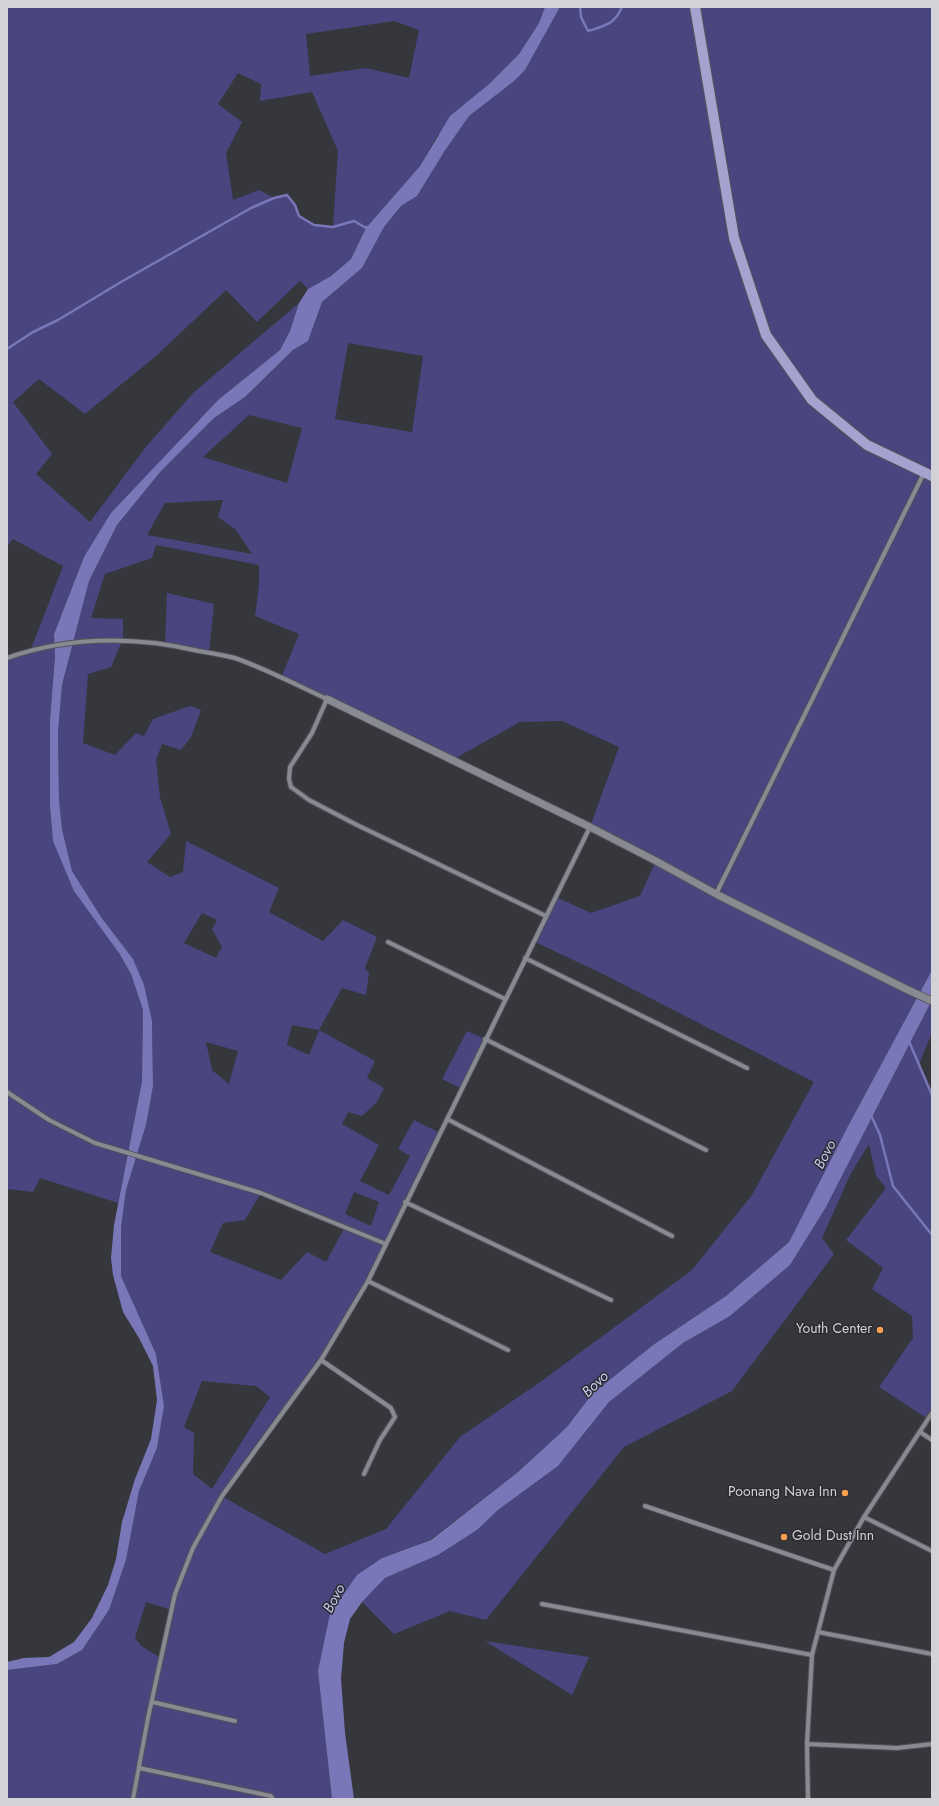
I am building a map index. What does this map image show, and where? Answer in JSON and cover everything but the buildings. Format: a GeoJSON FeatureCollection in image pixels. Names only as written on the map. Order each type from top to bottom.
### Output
{"type":"FeatureCollection","features":[{"type":"Feature","properties":{"kind":"main road"},"geometry":{"type":"LineString","coordinates":[[696,7],[734,238],[766,335],[812,400],[867,445],[928,475]]}},
{"type":"Feature","properties":{"kind":"street"},"geometry":{"type":"LineString","coordinates":[[716,894],[928,475]]}},
{"type":"Feature","properties":{"kind":"street"},"geometry":{"type":"LineString","coordinates":[[7,658],[48,646],[80,641],[123,639],[158,643],[235,658],[327,699],[590,827],[656,860],[716,894],[906,990],[932,1000]]}},
{"type":"Feature","properties":{"kind":"street"},"geometry":{"type":"LineString","coordinates":[[327,699],[312,732],[290,767],[289,779],[291,787],[309,800],[357,825],[546,916]]}},
{"type":"Feature","properties":{"kind":"street"},"geometry":{"type":"LineString","coordinates":[[133,1799],[152,1702],[176,1594],[193,1548],[222,1496],[321,1360],[368,1281],[405,1202],[590,827]]}},
{"type":"Feature","properties":{"kind":"street"},"geometry":{"type":"LineString","coordinates":[[388,942],[505,998]]}},
{"type":"Feature","properties":{"kind":"street"},"geometry":{"type":"LineString","coordinates":[[525,958],[747,1068]]}},
{"type":"Feature","properties":{"kind":"street"},"geometry":{"type":"LineString","coordinates":[[486,1039],[706,1150]]}},
{"type":"Feature","properties":{"kind":"street"},"geometry":{"type":"LineString","coordinates":[[7,1092],[49,1120],[95,1143],[261,1193],[386,1244]]}},
{"type":"Feature","properties":{"kind":"street"},"geometry":{"type":"LineString","coordinates":[[447,1119],[672,1236]]}},
{"type":"Feature","properties":{"kind":"street"},"geometry":{"type":"LineString","coordinates":[[405,1202],[611,1300]]}},
{"type":"Feature","properties":{"kind":"street"},"geometry":{"type":"LineString","coordinates":[[368,1281],[508,1350]]}},
{"type":"Feature","properties":{"kind":"street"},"geometry":{"type":"LineString","coordinates":[[321,1360],[391,1408],[395,1417],[380,1440],[364,1474]]}},
{"type":"Feature","properties":{"kind":"street"},"geometry":{"type":"LineString","coordinates":[[808,1799],[807,1744],[812,1655],[834,1570],[864,1517],[932,1413]]}},
{"type":"Feature","properties":{"kind":"street"},"geometry":{"type":"LineString","coordinates":[[920,1432],[932,1440]]}},
{"type":"Feature","properties":{"kind":"street"},"geometry":{"type":"LineString","coordinates":[[645,1506],[834,1570]]}},
{"type":"Feature","properties":{"kind":"street"},"geometry":{"type":"LineString","coordinates":[[864,1517],[932,1551]]}},
{"type":"Feature","properties":{"kind":"street"},"geometry":{"type":"LineString","coordinates":[[542,1604],[812,1655]]}},
{"type":"Feature","properties":{"kind":"street"},"geometry":{"type":"LineString","coordinates":[[818,1632],[932,1654]]}},
{"type":"Feature","properties":{"kind":"street"},"geometry":{"type":"LineString","coordinates":[[152,1702],[235,1721]]}},
{"type":"Feature","properties":{"kind":"street"},"geometry":{"type":"LineString","coordinates":[[807,1744],[897,1748],[932,1744]]}},
{"type":"Feature","properties":{"kind":"street"},"geometry":{"type":"LineString","coordinates":[[139,1768],[271,1796],[273,1799]]}},
{"type":"Feature","properties":{"kind":"shaded area"},"geometry":{"type":"Polygon","coordinates":[[[7,7],[545,7],[539,23],[519,54],[437,136],[420,166],[366,228],[351,259],[331,276],[308,289],[300,281],[257,322],[226,290],[156,356],[85,414],[39,379],[13,402],[52,454],[36,474],[90,522],[145,448],[194,392],[299,303],[290,331],[280,350],[218,400],[187,432],[84,557],[54,634],[55,656],[50,719],[50,807],[53,841],[131,974],[143,1010],[142,1081],[118,1203],[40,1178],[33,1192],[7,1189],[7,658],[31,649],[63,566],[13,539],[7,547],[7,7]],[[394,21],[306,34],[310,76],[366,68],[409,78],[419,30],[394,21]],[[238,73],[218,104],[242,122],[226,153],[233,200],[259,190],[274,198],[287,195],[295,205],[299,216],[314,225],[333,227],[338,151],[312,92],[260,101],[261,84],[238,73]]]}},
{"type":"Feature","properties":{"kind":"shaded area"},"geometry":{"type":"Polygon","coordinates":[[[545,7],[560,7],[525,70],[514,81],[469,116],[444,152],[417,196],[401,206],[384,227],[362,268],[322,302],[308,341],[293,350],[245,397],[214,418],[161,471],[117,525],[89,581],[62,685],[58,732],[59,799],[62,829],[72,871],[101,917],[133,959],[144,985],[152,1021],[153,1086],[146,1125],[126,1190],[121,1228],[121,1276],[156,1354],[164,1406],[157,1448],[139,1491],[126,1560],[109,1610],[82,1650],[57,1664],[7,1670],[7,1662],[24,1658],[49,1657],[74,1642],[92,1618],[108,1585],[116,1559],[122,1522],[135,1479],[151,1439],[157,1400],[153,1366],[139,1338],[123,1312],[113,1275],[111,1258],[114,1225],[142,1081],[143,1010],[131,974],[119,953],[74,891],[53,841],[50,807],[50,719],[55,656],[54,634],[84,557],[111,513],[218,400],[280,350],[290,331],[299,303],[308,289],[331,276],[351,259],[366,228],[420,166],[450,116],[488,85],[519,54],[539,23],[545,7]]]}},
{"type":"Feature","properties":{"kind":"shaded area"},"geometry":{"type":"Polygon","coordinates":[[[560,7],[932,7],[932,970],[847,1128],[789,1242],[726,1296],[653,1345],[592,1394],[567,1427],[518,1472],[430,1540],[382,1558],[318,1671],[332,1799],[7,1799],[7,1670],[57,1664],[82,1650],[109,1610],[126,1560],[139,1491],[157,1448],[164,1406],[156,1354],[121,1276],[121,1228],[126,1190],[146,1125],[153,1086],[152,1021],[133,959],[101,917],[72,871],[62,829],[59,799],[58,732],[62,685],[89,581],[117,525],[161,471],[214,418],[245,397],[293,350],[308,341],[322,302],[362,268],[384,227],[401,206],[417,196],[444,152],[469,116],[525,70],[560,7]],[[348,343],[335,419],[412,432],[423,356],[348,343]],[[249,415],[203,457],[287,483],[302,428],[249,415]],[[223,500],[165,503],[147,535],[252,554],[236,530],[218,517],[223,500]],[[156,545],[152,558],[105,574],[91,618],[123,619],[123,639],[111,667],[88,674],[83,743],[115,755],[136,733],[144,736],[153,719],[190,706],[201,710],[191,737],[181,750],[162,744],[156,760],[160,797],[171,834],[147,862],[170,877],[183,872],[186,841],[279,888],[269,912],[323,941],[343,920],[377,937],[365,968],[369,973],[366,995],[342,988],[319,1030],[375,1061],[367,1078],[384,1088],[377,1102],[362,1116],[348,1112],[342,1124],[379,1145],[360,1181],[389,1195],[410,1156],[398,1149],[414,1120],[440,1133],[368,1281],[321,1360],[223,1497],[325,1554],[386,1529],[460,1437],[543,1380],[692,1270],[752,1195],[814,1082],[603,974],[533,941],[556,897],[591,913],[640,896],[656,861],[590,827],[619,747],[562,721],[520,722],[452,760],[281,678],[299,634],[255,616],[259,584],[259,565],[156,545]],[[202,913],[184,943],[216,958],[222,947],[212,929],[217,920],[202,913]],[[292,1025],[287,1045],[309,1055],[319,1030],[292,1025]],[[206,1042],[212,1070],[229,1084],[238,1051],[206,1042]],[[354,1192],[345,1214],[371,1226],[379,1202],[354,1192]],[[261,1193],[245,1220],[223,1223],[210,1252],[281,1280],[307,1252],[326,1262],[345,1227],[261,1193]],[[202,1381],[184,1427],[194,1433],[193,1474],[212,1489],[270,1397],[256,1386],[202,1381]],[[146,1602],[135,1638],[141,1646],[161,1658],[172,1610],[146,1602]]]}},
{"type":"Feature","properties":{"kind":"shaded area"},"geometry":{"type":"Polygon","coordinates":[[[167,593],[214,604],[209,653],[165,644],[167,593]]]}},
{"type":"Feature","properties":{"kind":"shaded area"},"geometry":{"type":"Polygon","coordinates":[[[932,970],[932,1000],[826,1207],[790,1265],[730,1316],[683,1343],[609,1402],[558,1466],[498,1510],[477,1530],[438,1555],[385,1578],[362,1602],[350,1619],[344,1643],[341,1679],[345,1733],[354,1799],[332,1799],[318,1671],[330,1614],[357,1575],[382,1558],[431,1540],[518,1472],[567,1427],[592,1394],[653,1345],[726,1296],[789,1242],[847,1128],[932,970]]]}},
{"type":"Feature","properties":{"kind":"shaded area"},"geometry":{"type":"Polygon","coordinates":[[[932,1000],[932,1033],[919,1064],[932,1095],[932,1413],[928,1419],[879,1387],[913,1338],[912,1316],[872,1289],[883,1268],[846,1240],[886,1188],[876,1176],[869,1144],[851,1173],[822,1238],[834,1254],[732,1391],[624,1447],[486,1620],[450,1611],[394,1634],[362,1602],[385,1578],[438,1555],[477,1530],[498,1510],[558,1466],[609,1402],[683,1343],[730,1316],[790,1265],[826,1207],[932,1000]]]}},
{"type":"Feature","properties":{"kind":"shaded area"},"geometry":{"type":"Polygon","coordinates":[[[467,1031],[485,1039],[462,1089],[442,1079],[467,1031]]]}},
{"type":"Feature","properties":{"kind":"shaded area"},"geometry":{"type":"Polygon","coordinates":[[[485,1641],[589,1657],[572,1695],[485,1641]]]}},
{"type":"Feature","properties":{"kind":"waterway"},"geometry":{"type":"LineString","coordinates":[[580,7],[581,17],[588,31],[609,24],[613,21],[622,7]]}},
{"type":"Feature","properties":{"kind":"waterway"},"geometry":{"type":"LineString","coordinates":[[7,349],[33,332],[58,320],[121,282],[251,208],[274,198],[287,195],[295,205],[299,216],[314,225],[333,227],[354,221],[366,228],[367,227]]}},
{"type":"Feature","properties":{"kind":"waterway"},"geometry":{"type":"LineString","coordinates":[[908,1039],[932,1095]]}},
{"type":"Feature","properties":{"kind":"waterway"},"geometry":{"type":"LineString","coordinates":[[871,1115],[880,1135],[893,1186],[932,1235]]}},
{"type":"Feature","properties":{"kind":"place","name":"Youth Center"},"geometry":{"type":"Point","coordinates":[880,1330]}},
{"type":"Feature","properties":{"kind":"place","name":"Poonang Nava Inn"},"geometry":{"type":"Point","coordinates":[845,1493]}},
{"type":"Feature","properties":{"kind":"place","name":"Gold Dust Inn"},"geometry":{"type":"Point","coordinates":[784,1537]}},
{"type":"Feature","properties":{"kind":"water label","name":"Bovo"},"geometry":{"type":"Point","coordinates":[826,1155]}},
{"type":"Feature","properties":{"kind":"water label","name":"Bovo"},"geometry":{"type":"Point","coordinates":[596,1385]}},
{"type":"Feature","properties":{"kind":"water label","name":"Bovo"},"geometry":{"type":"Point","coordinates":[335,1599]}}]}
